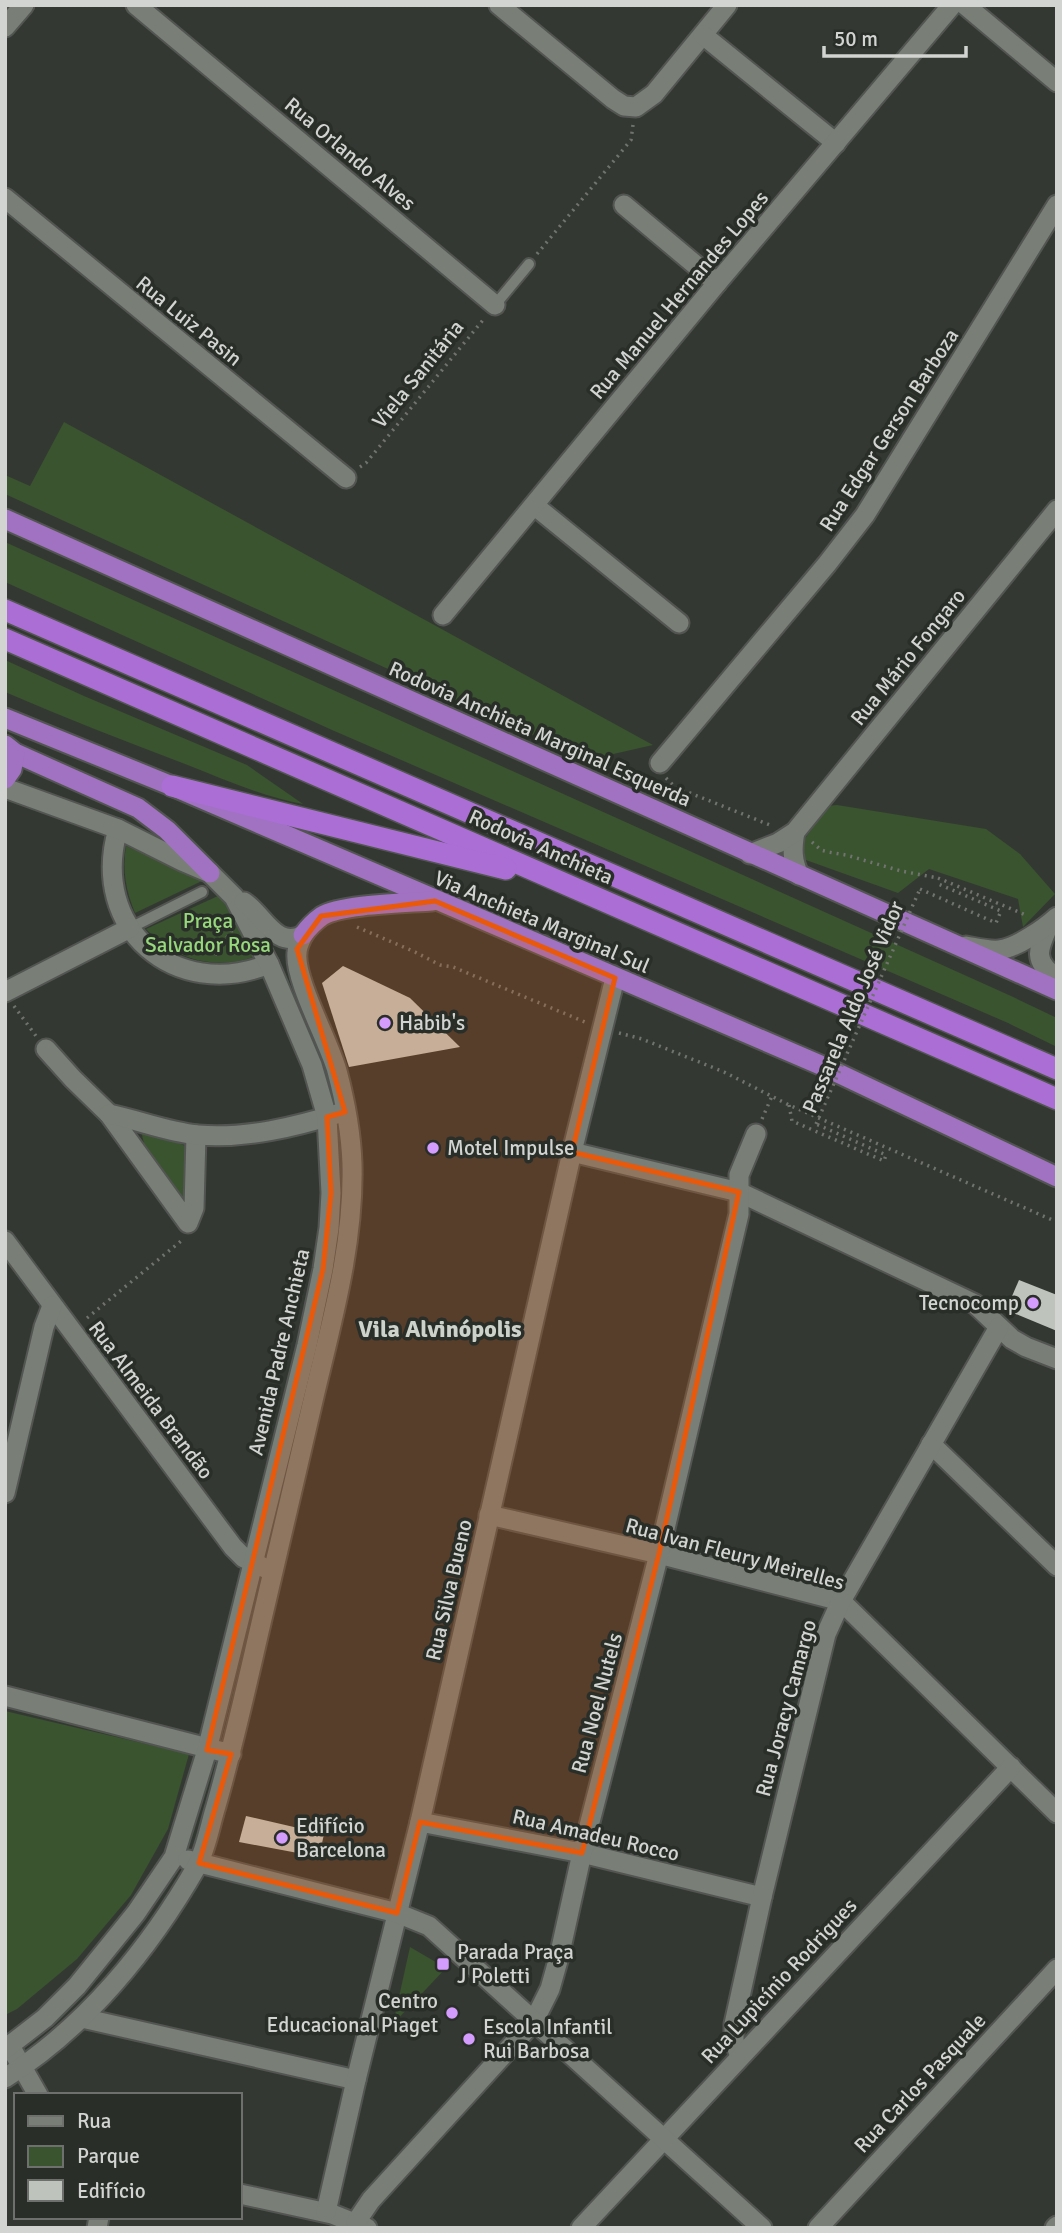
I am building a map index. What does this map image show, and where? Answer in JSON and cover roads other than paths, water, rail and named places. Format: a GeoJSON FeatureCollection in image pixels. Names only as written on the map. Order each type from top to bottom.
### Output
{"type":"FeatureCollection","features":[{"type":"Feature","properties":{"kind":"highway","name":"Rodovia Anchieta Marginal Esquerda"},"geometry":{"type":"LineString","coordinates":[[5,519],[1057,990]]}},
{"type":"Feature","properties":{"kind":"highway","name":"Rodovia Anchieta"},"geometry":{"type":"LineString","coordinates":[[5,610],[1057,1069]]}},
{"type":"Feature","properties":{"kind":"highway","name":"Rodovia Anchieta"},"geometry":{"type":"LineString","coordinates":[[5,639],[1057,1099]]}},
{"type":"Feature","properties":{"kind":"highway","name":"Via Anchieta Marginal Sul"},"geometry":{"type":"LineString","coordinates":[[5,718],[172,786],[825,1067],[1057,1177]]}},
{"type":"Feature","properties":{"kind":"highway"},"geometry":{"type":"LineString","coordinates":[[5,779],[12,769],[10,749]]}},
{"type":"Feature","properties":{"kind":"highway"},"geometry":{"type":"LineString","coordinates":[[10,749],[138,808],[167,830],[210,873]]}},
{"type":"Feature","properties":{"kind":"highway"},"geometry":{"type":"LineString","coordinates":[[172,786],[560,883]]}},
{"type":"Feature","properties":{"kind":"highway"},"geometry":{"type":"LineString","coordinates":[[303,935],[321,916],[337,910],[435,901]]}},
{"type":"Feature","properties":{"kind":"street"},"geometry":{"type":"LineString","coordinates":[[5,27],[23,5]]}},
{"type":"Feature","properties":{"kind":"street","name":"Rua Orlando Alves"},"geometry":{"type":"LineString","coordinates":[[136,5],[495,305]]}},
{"type":"Feature","properties":{"kind":"street"},"geometry":{"type":"LineString","coordinates":[[499,5],[614,99],[624,106],[636,107],[654,94],[727,5]]}},
{"type":"Feature","properties":{"kind":"street","name":"Rua Manuel Hernandes Lopes"},"geometry":{"type":"LineString","coordinates":[[443,615],[952,5]]}},
{"type":"Feature","properties":{"kind":"street"},"geometry":{"type":"LineString","coordinates":[[965,5],[1057,82]]}},
{"type":"Feature","properties":{"kind":"street"},"geometry":{"type":"LineString","coordinates":[[704,35],[836,143]]}},
{"type":"Feature","properties":{"kind":"street","name":"Rua Luiz Pasin"},"geometry":{"type":"LineString","coordinates":[[5,198],[345,478]]}},
{"type":"Feature","properties":{"kind":"street"},"geometry":{"type":"LineString","coordinates":[[624,205],[718,283]]}},
{"type":"Feature","properties":{"kind":"street","name":"Rua Edgar Gerson Barboza"},"geometry":{"type":"LineString","coordinates":[[660,763],[865,515],[1057,205]]}},
{"type":"Feature","properties":{"kind":"street"},"geometry":{"type":"LineString","coordinates":[[535,506],[679,623]]}},
{"type":"Feature","properties":{"kind":"street","name":"Rua Mário Fongaro"},"geometry":{"type":"LineString","coordinates":[[797,829],[1057,510]]}},
{"type":"Feature","properties":{"kind":"street"},"geometry":{"type":"LineString","coordinates":[[1020,556],[1057,526]]}},
{"type":"Feature","properties":{"kind":"street"},"geometry":{"type":"LineString","coordinates":[[5,788],[118,829],[210,873]]}},
{"type":"Feature","properties":{"kind":"street"},"geometry":{"type":"LineString","coordinates":[[118,829],[112,875],[117,901],[130,928],[149,949],[176,966],[202,974],[236,974],[269,964],[282,967],[309,998]]}},
{"type":"Feature","properties":{"kind":"street"},"geometry":{"type":"LineString","coordinates":[[750,854],[778,844],[797,829]]}},
{"type":"Feature","properties":{"kind":"street"},"geometry":{"type":"LineString","coordinates":[[797,829],[792,848],[794,866],[799,875]]}},
{"type":"Feature","properties":{"kind":"street","name":"Avenida Padre Anchieta"},"geometry":{"type":"LineString","coordinates":[[5,2078],[48,2048],[82,2018],[124,1971],[158,1926],[199,1863],[231,1754],[333,1318],[349,1235],[352,1170],[336,1114],[239,904],[210,873]]}},
{"type":"Feature","properties":{"kind":"street"},"geometry":{"type":"LineString","coordinates":[[239,904],[250,906],[281,937],[293,939],[303,935]]}},
{"type":"Feature","properties":{"kind":"street"},"geometry":{"type":"LineString","coordinates":[[951,944],[998,950],[1010,947],[1053,921]]}},
{"type":"Feature","properties":{"kind":"street"},"geometry":{"type":"LineString","coordinates":[[1053,921],[1039,948],[1040,959],[1047,971],[1057,978]]}},
{"type":"Feature","properties":{"kind":"street"},"geometry":{"type":"LineString","coordinates":[[8,997],[130,928]]}},
{"type":"Feature","properties":{"kind":"street","name":"Avenida Padre Anchieta"},"geometry":{"type":"LineString","coordinates":[[7,2047],[46,2018],[105,1953],[174,1857],[207,1750],[307,1345],[329,1228],[336,1114],[332,1057],[297,959],[297,948],[303,935]]}},
{"type":"Feature","properties":{"kind":"street","name":"Rua Silva Bueno"},"geometry":{"type":"LineString","coordinates":[[326,2212],[421,1822],[572,1152],[615,978]]}},
{"type":"Feature","properties":{"kind":"street"},"geometry":{"type":"LineString","coordinates":[[46,1049],[108,1114],[188,1223],[194,1208],[196,1135]]}},
{"type":"Feature","properties":{"kind":"street"},"geometry":{"type":"LineString","coordinates":[[108,1114],[196,1135],[225,1135],[254,1133],[302,1124],[336,1114]]}},
{"type":"Feature","properties":{"kind":"street","name":"Rua Noel Nutels"},"geometry":{"type":"LineString","coordinates":[[362,2225],[371,2200],[534,2021],[550,1989],[659,1554],[739,1214],[739,1175],[756,1134]]}},
{"type":"Feature","properties":{"kind":"street"},"geometry":{"type":"LineString","coordinates":[[572,1152],[739,1192],[975,1304],[1012,1339],[1057,1359]]}},
{"type":"Feature","properties":{"kind":"street","name":"Rua Almeida Brandão"},"geometry":{"type":"LineString","coordinates":[[5,1241],[233,1547],[253,1564],[273,1571]]}},
{"type":"Feature","properties":{"kind":"street"},"geometry":{"type":"LineString","coordinates":[[5,1493],[13,1420],[52,1306]]}},
{"type":"Feature","properties":{"kind":"street","name":"Rua Joracy Camargo"},"geometry":{"type":"LineString","coordinates":[[740,2056],[734,2041],[734,2024],[826,1634],[841,1601],[999,1326]]}},
{"type":"Feature","properties":{"kind":"street"},"geometry":{"type":"LineString","coordinates":[[931,1444],[1057,1566]]}},
{"type":"Feature","properties":{"kind":"street","name":"Rua Ivan Fleury Meirelles"},"geometry":{"type":"LineString","coordinates":[[489,1515],[659,1554],[841,1601],[1057,1813]]}},
{"type":"Feature","properties":{"kind":"street"},"geometry":{"type":"LineString","coordinates":[[5,1696],[231,1754]]}},
{"type":"Feature","properties":{"kind":"street","name":"Rua Lupicínio Rodrigues"},"geometry":{"type":"LineString","coordinates":[[580,2228],[1012,1767]]}},
{"type":"Feature","properties":{"kind":"street","name":"Rua Amadeu Rocco"},"geometry":{"type":"LineString","coordinates":[[421,1822],[582,1853],[762,1897]]}},
{"type":"Feature","properties":{"kind":"street"},"geometry":{"type":"LineString","coordinates":[[174,1857],[397,1913],[429,1926],[762,2228]]}},
{"type":"Feature","properties":{"kind":"street","name":"Rua Carlos Pasquale"},"geometry":{"type":"LineString","coordinates":[[818,2228],[1057,1969]]}},
{"type":"Feature","properties":{"kind":"street"},"geometry":{"type":"LineString","coordinates":[[82,2018],[356,2080]]}},
{"type":"Feature","properties":{"kind":"street"},"geometry":{"type":"LineString","coordinates":[[7,2047],[23,2067],[37,2093]]}},
{"type":"Feature","properties":{"kind":"street"},"geometry":{"type":"LineString","coordinates":[[242,2194],[326,2212],[362,2225]]}},
{"type":"Feature","properties":{"kind":"lane"},"geometry":{"type":"LineString","coordinates":[[495,305],[529,264]]}},
{"type":"Feature","properties":{"kind":"lane"},"geometry":{"type":"LineString","coordinates":[[130,928],[202,892]]}},
{"type":"Feature","properties":{"kind":"place","name":"Habib's"},"geometry":{"type":"Point","coordinates":[385,1023]}},
{"type":"Feature","properties":{"kind":"place","name":"Motel Impulse"},"geometry":{"type":"Point","coordinates":[433,1148]}},
{"type":"Feature","properties":{"kind":"place","name":"Tecnocomp"},"geometry":{"type":"Point","coordinates":[1033,1303]}},
{"type":"Feature","properties":{"kind":"place","name":"Edifício Barcelona"},"geometry":{"type":"Point","coordinates":[282,1838]}},
{"type":"Feature","properties":{"kind":"place","name":"Parada Praça J Poletti"},"geometry":{"type":"Point","coordinates":[443,1964]}},
{"type":"Feature","properties":{"kind":"place","name":"Centro Educacional Piaget"},"geometry":{"type":"Point","coordinates":[452,2013]}},
{"type":"Feature","properties":{"kind":"place","name":"Escola Infantil Rui Barbosa"},"geometry":{"type":"Point","coordinates":[469,2039]}},
{"type":"Feature","properties":{"kind":"district","name":"Vila Alvinópolis"},"geometry":{"type":"Point","coordinates":[440,1329]}},
{"type":"Feature","properties":{"kind":"park label","name":"Praça Salvador Rosa"},"geometry":{"type":"Point","coordinates":[208,933]}}]}
